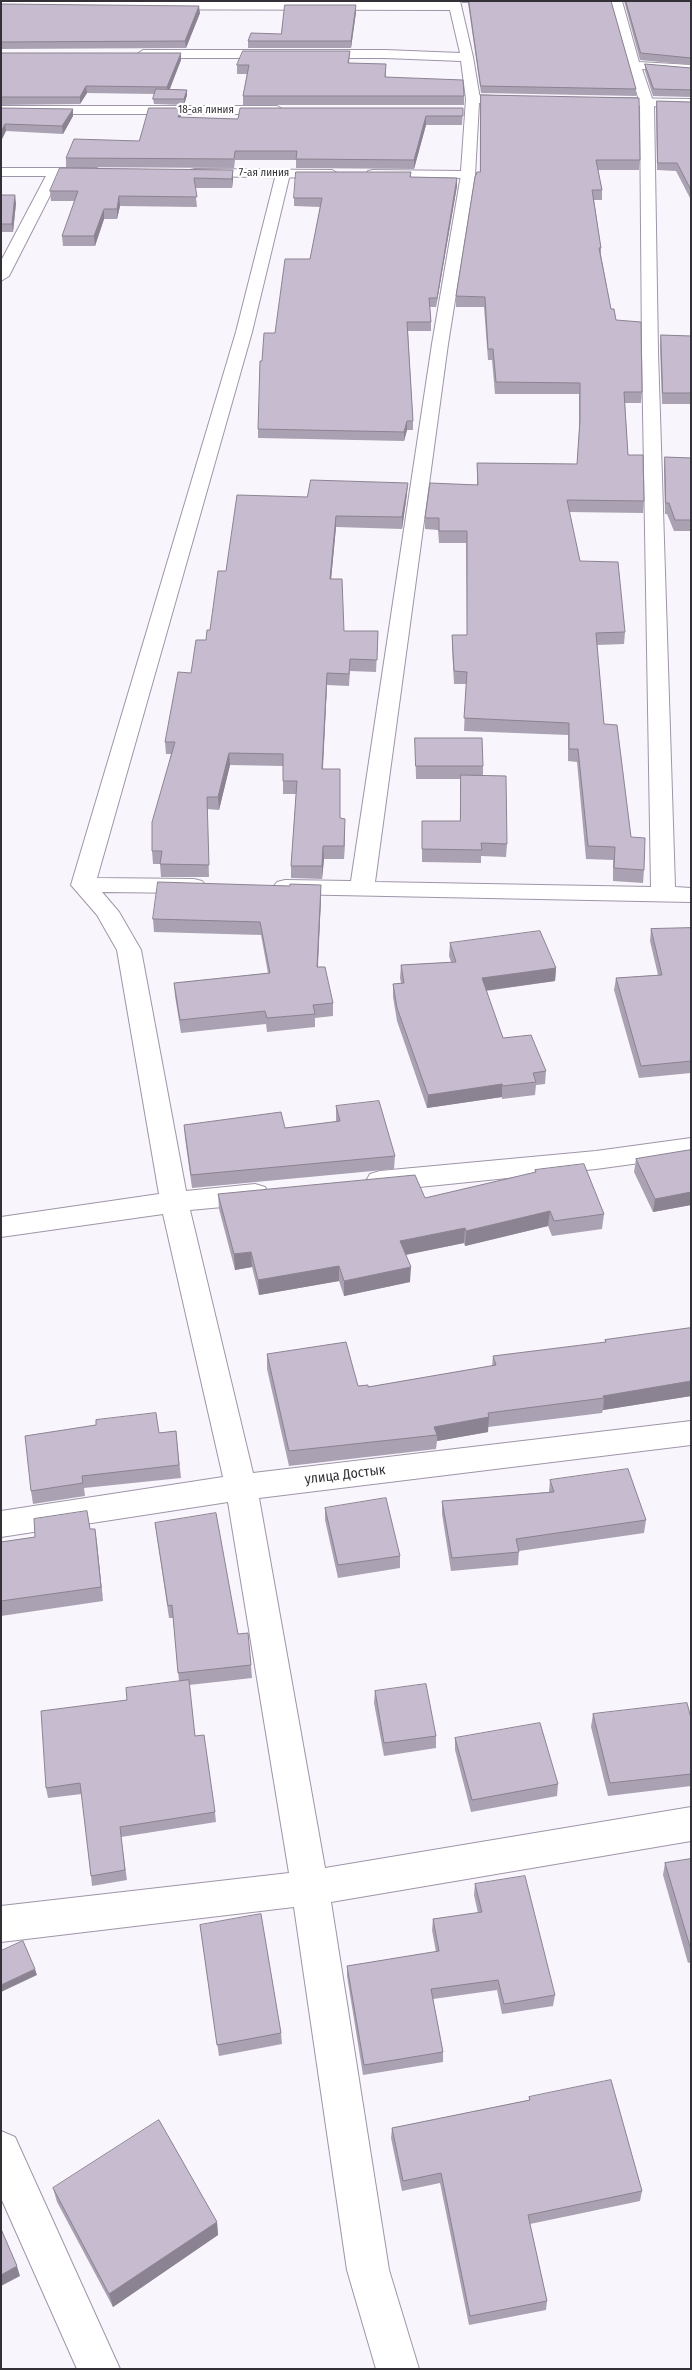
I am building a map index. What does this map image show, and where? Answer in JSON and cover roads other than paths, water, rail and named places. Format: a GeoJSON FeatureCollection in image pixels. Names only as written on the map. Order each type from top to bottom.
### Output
{"type":"FeatureCollection","features":[{"type":"Feature","properties":{"kind":"street"},"geometry":{"type":"LineString","coordinates":[[616,1],[647,104],[650,352],[663,894]]}},
{"type":"Feature","properties":{"kind":"street"},"geometry":{"type":"LineString","coordinates":[[1,4],[454,4],[467,57],[469,107],[468,175],[440,344],[362,888]]}},
{"type":"Feature","properties":{"kind":"street"},"geometry":{"type":"LineString","coordinates":[[129,54],[384,54],[467,57]]}},
{"type":"Feature","properties":{"kind":"street"},"geometry":{"type":"LineString","coordinates":[[634,65],[691,69]]}},
{"type":"Feature","properties":{"kind":"street"},"geometry":{"type":"LineString","coordinates":[[469,107],[531,101]]}},
{"type":"Feature","properties":{"kind":"street"},"geometry":{"type":"LineString","coordinates":[[589,102],[691,103]]}},
{"type":"Feature","properties":{"kind":"street","name":"18-ая линия"},"geometry":{"type":"LineString","coordinates":[[1,110],[295,110]]}},
{"type":"Feature","properties":{"kind":"street"},"geometry":{"type":"LineString","coordinates":[[1,172],[114,172]]}},
{"type":"Feature","properties":{"kind":"street"},"geometry":{"type":"LineString","coordinates":[[1,276],[55,172]]}},
{"type":"Feature","properties":{"kind":"street","name":"7-ая линия"},"geometry":{"type":"LineString","coordinates":[[184,173],[342,174]]}},
{"type":"Feature","properties":{"kind":"street"},"geometry":{"type":"LineString","coordinates":[[83,885],[244,332],[283,174]]}},
{"type":"Feature","properties":{"kind":"street"},"geometry":{"type":"LineString","coordinates":[[361,174],[468,175]]}},
{"type":"Feature","properties":{"kind":"street"},"geometry":{"type":"LineString","coordinates":[[83,885],[212,886]]}},
{"type":"Feature","properties":{"kind":"street"},"geometry":{"type":"LineString","coordinates":[[83,885],[107,912],[129,950],[174,1202],[241,1487],[310,1888],[368,2270],[398,2369]]}},
{"type":"Feature","properties":{"kind":"street"},"geometry":{"type":"LineString","coordinates":[[262,887],[691,895]]}},
{"type":"Feature","properties":{"kind":"street"},"geometry":{"type":"LineString","coordinates":[[351,1184],[596,1160],[691,1147]]}},
{"type":"Feature","properties":{"kind":"street"},"geometry":{"type":"LineString","coordinates":[[1,1227],[174,1202],[282,1191]]}},
{"type":"Feature","properties":{"kind":"street","name":"улица Достык"},"geometry":{"type":"LineString","coordinates":[[1,1524],[241,1487],[691,1433]]}},
{"type":"Feature","properties":{"kind":"street"},"geometry":{"type":"LineString","coordinates":[[1,1924],[310,1888],[691,1824]]}},
{"type":"Feature","properties":{"kind":"street"},"geometry":{"type":"LineString","coordinates":[[1,2150],[99,2369]]}}]}
